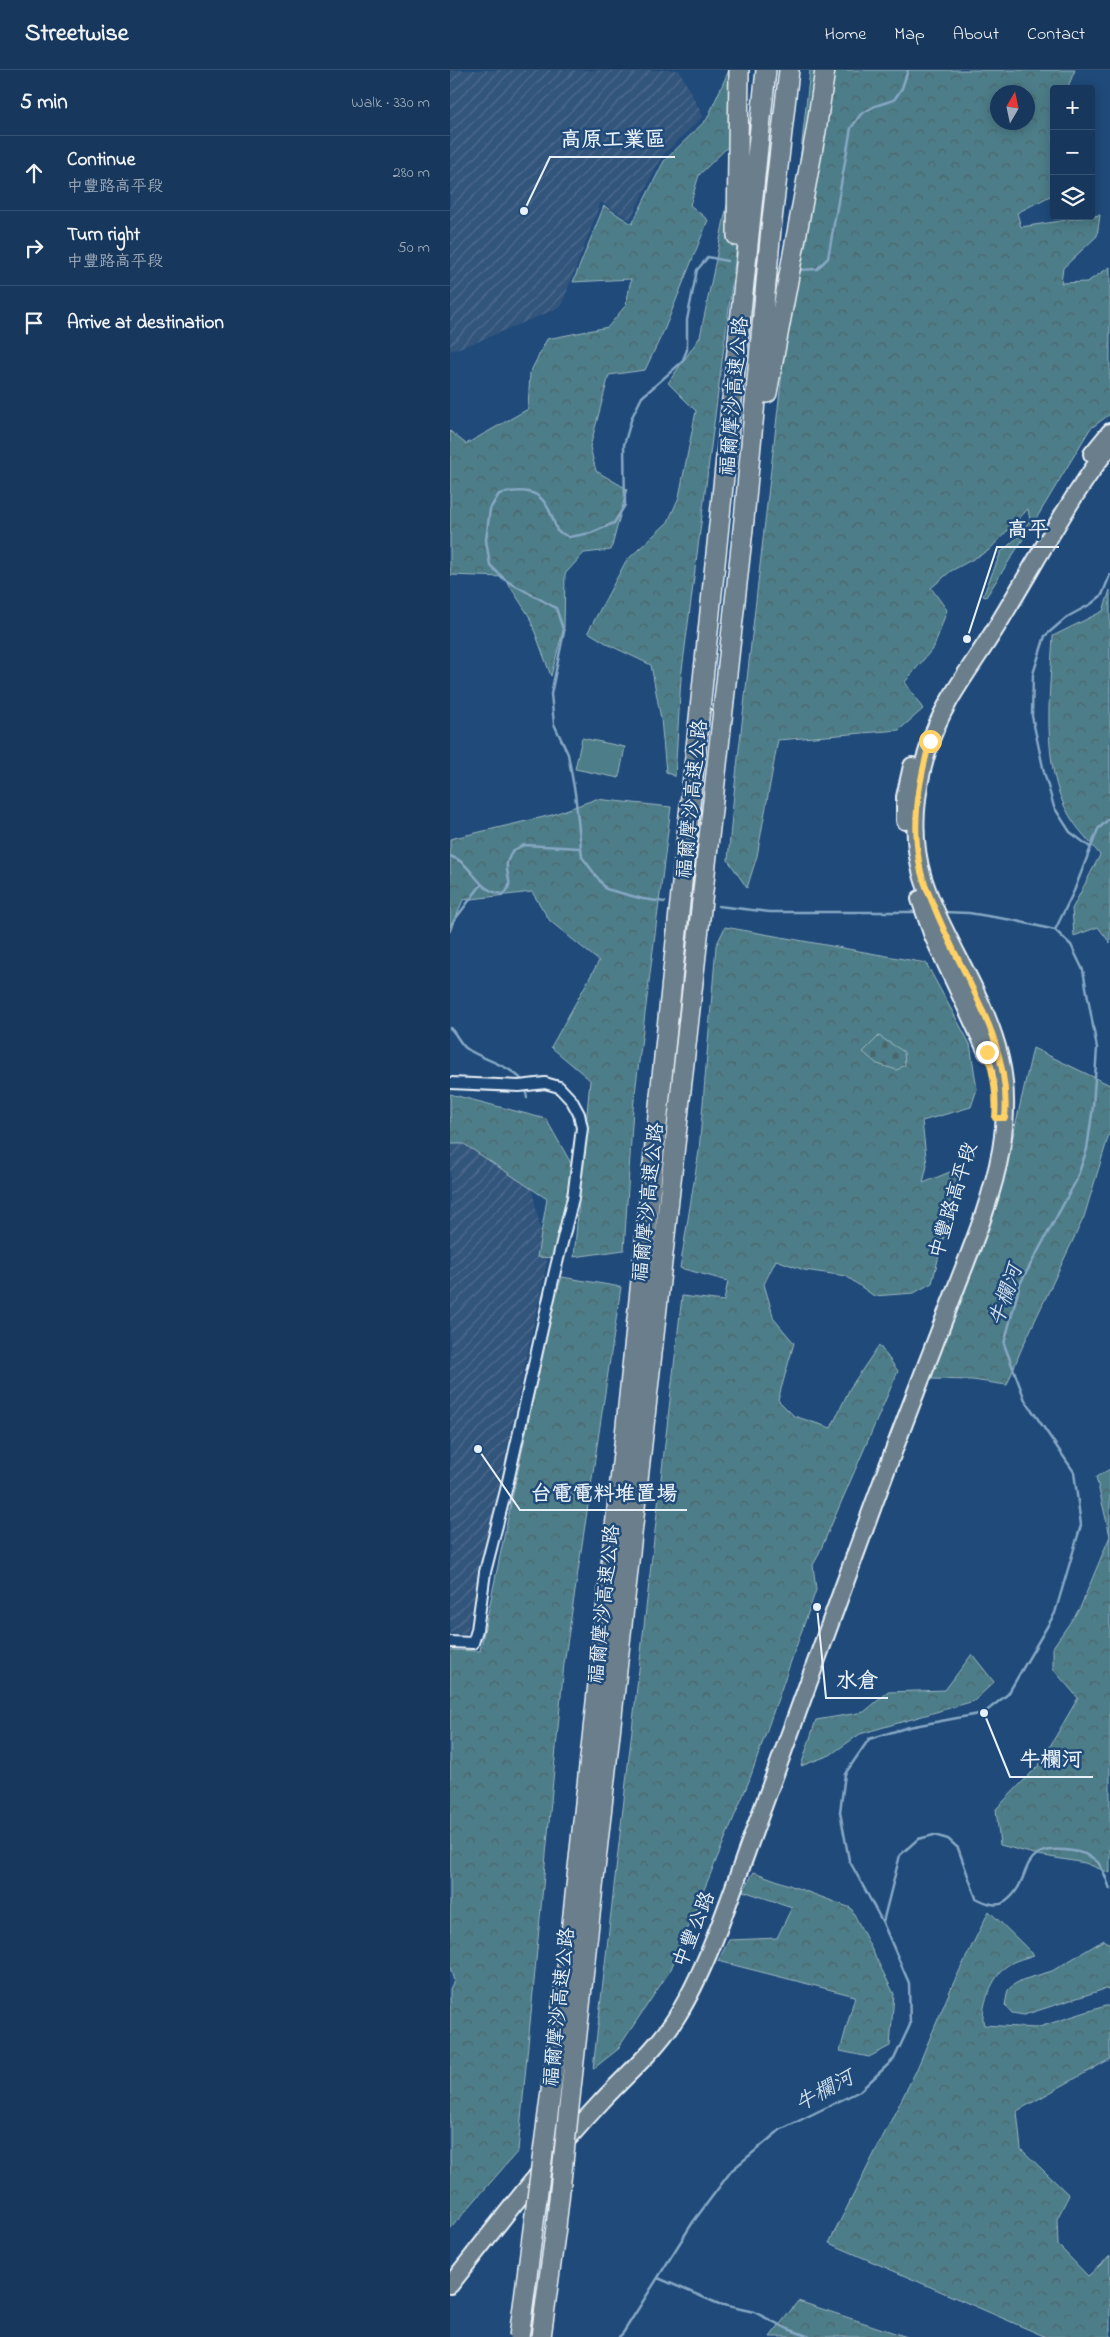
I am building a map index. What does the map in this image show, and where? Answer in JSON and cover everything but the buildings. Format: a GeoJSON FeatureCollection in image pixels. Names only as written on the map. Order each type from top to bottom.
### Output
{"type":"FeatureCollection","features":[{"type":"Feature","properties":{"kind":"highway"},"geometry":{"type":"LineString","coordinates":[[735,354],[739,70]]}},
{"type":"Feature","properties":{"kind":"highway","name":"福爾摩沙高速公路"},"geometry":{"type":"LineString","coordinates":[[540,2337],[556,2227],[576,1960],[625,1435],[735,354],[766,70]]}},
{"type":"Feature","properties":{"kind":"highway","name":"福爾摩沙高速公路"},"geometry":{"type":"LineString","coordinates":[[519,2337],[576,1960],[744,520],[771,230],[789,70]]}},
{"type":"Feature","properties":{"kind":"highway"},"geometry":{"type":"LineString","coordinates":[[744,520],[816,131],[825,70]]}},
{"type":"Feature","properties":{"kind":"main road","name":"中豐路高平段"},"geometry":{"type":"LineString","coordinates":[[860,1526],[909,1399],[985,1181],[1000,1118],[996,1102],[994,1077],[987,1052],[938,933],[905,838],[906,797],[915,754],[927,725],[990,616],[1078,473],[1110,432]]}},
{"type":"Feature","properties":{"kind":"main road","name":"中豐路高平段"},"geometry":{"type":"LineString","coordinates":[[917,875],[916,804],[930,741],[960,683],[996,628],[1062,517],[1110,447]]}},
{"type":"Feature","properties":{"kind":"main road","name":"中豐公路"},"geometry":{"type":"LineString","coordinates":[[450,2285],[656,2030],[694,1960],[730,1871],[860,1526]]}},
{"type":"Feature","properties":{"kind":"main road","name":"中豐公路"},"geometry":{"type":"LineString","coordinates":[[450,2268],[507,2196],[610,2085]]}},
{"type":"Feature","properties":{"kind":"street"},"geometry":{"type":"LineString","coordinates":[[450,1083],[519,1086],[544,1083],[559,1087],[572,1101],[579,1114],[582,1128],[573,1198],[554,1271],[506,1490],[484,1572],[477,1630],[473,1643],[450,1642]]}},
{"type":"Feature","properties":{"kind":"shaded area"},"geometry":{"type":"Polygon","coordinates":[[[450,70],[679,70],[703,116],[662,156],[630,220],[601,202],[561,307],[477,342],[450,351],[450,70]]]}},
{"type":"Feature","properties":{"kind":"shaded area"},"geometry":{"type":"Polygon","coordinates":[[[450,1138],[529,1173],[547,1263],[467,1634],[450,1634],[450,1138]]]}},
{"type":"Feature","properties":{"kind":"green space"},"geometry":{"type":"Polygon","coordinates":[[[729,70],[749,70],[741,134],[699,175],[690,205],[708,220],[665,328],[645,370],[609,375],[590,447],[596,471],[627,489],[611,550],[584,553],[565,574],[564,627],[551,676],[529,616],[504,577],[450,575],[450,431],[466,444],[528,409],[530,373],[547,339],[608,327],[626,305],[631,279],[573,282],[604,206],[632,224],[664,161],[707,119],[729,70]]]}},
{"type":"Feature","properties":{"kind":"green space"},"geometry":{"type":"Polygon","coordinates":[[[810,70],[1075,70],[1069,85],[1050,85],[1050,196],[1017,213],[1021,227],[1067,220],[1095,220],[1095,216],[1100,215],[1097,236],[1063,268],[1061,283],[1087,282],[1110,267],[1110,414],[1090,429],[986,597],[983,596],[1001,552],[1018,537],[1030,520],[1028,509],[988,551],[951,571],[931,588],[947,610],[934,647],[905,682],[923,709],[899,730],[778,740],[757,856],[747,888],[728,860],[794,268],[800,160],[810,70]]]}},
{"type":"Feature","properties":{"kind":"green space"},"geometry":{"type":"Polygon","coordinates":[[[738,169],[738,238],[681,678],[675,777],[666,772],[661,719],[651,665],[611,646],[588,632],[626,561],[668,522],[679,497],[696,411],[668,383],[700,337],[727,205],[738,169]]]}},
{"type":"Feature","properties":{"kind":"green space"},"geometry":{"type":"Polygon","coordinates":[[[1110,590],[1110,943],[1098,927],[1074,936],[1072,909],[1100,855],[1072,820],[1060,795],[1050,751],[1049,704],[1053,636],[1103,611],[1110,590]]]}},
{"type":"Feature","properties":{"kind":"green space"},"geometry":{"type":"Polygon","coordinates":[[[582,738],[625,747],[619,778],[575,769],[582,738]]]}},
{"type":"Feature","properties":{"kind":"green space"},"geometry":{"type":"Polygon","coordinates":[[[596,799],[671,807],[633,1109],[624,1250],[574,1257],[590,1080],[551,1047],[599,961],[550,921],[532,892],[463,900],[450,932],[450,839],[552,815],[596,799]]]}},
{"type":"Feature","properties":{"kind":"green space"},"geometry":{"type":"Polygon","coordinates":[[[725,927],[926,963],[970,1044],[977,1089],[971,1107],[922,1121],[927,1166],[923,1183],[962,1167],[932,1283],[914,1293],[874,1296],[846,1276],[804,1270],[776,1260],[764,1284],[774,1319],[794,1343],[778,1400],[794,1416],[831,1428],[850,1388],[879,1345],[898,1371],[813,1565],[816,1590],[749,1781],[671,1969],[617,2050],[593,2069],[682,1296],[724,1301],[728,1281],[680,1268],[699,1151],[716,946],[725,927]]]}},
{"type":"Feature","properties":{"kind":"green space"},"geometry":{"type":"Polygon","coordinates":[[[879,1036],[904,1052],[905,1065],[897,1070],[877,1064],[863,1052],[879,1036]]]}},
{"type":"Feature","properties":{"kind":"green space"},"geometry":{"type":"Polygon","coordinates":[[[1033,1048],[1110,1085],[1110,1131],[1084,1217],[1021,1350],[1007,1385],[972,1380],[931,1379],[979,1248],[1010,1149],[1033,1048]]]}},
{"type":"Feature","properties":{"kind":"green space"},"geometry":{"type":"Polygon","coordinates":[[[450,1094],[546,1119],[572,1165],[555,1258],[537,1257],[547,1199],[464,1144],[450,1144],[450,1094]]]}},
{"type":"Feature","properties":{"kind":"green space"},"geometry":{"type":"Polygon","coordinates":[[[562,1277],[621,1287],[564,1664],[518,2151],[450,2229],[450,1989],[454,1981],[450,1967],[450,1650],[480,1651],[554,1299],[562,1277]]]}},
{"type":"Feature","properties":{"kind":"green space"},"geometry":{"type":"Polygon","coordinates":[[[1110,1469],[1110,1536],[1096,1477],[1110,1469]]]}},
{"type":"Feature","properties":{"kind":"green space"},"geometry":{"type":"Polygon","coordinates":[[[1110,1536],[1110,1873],[1085,1863],[1038,1855],[1000,1845],[996,1809],[1039,1765],[1078,1698],[1053,1669],[1053,1647],[1080,1608],[1110,1536]]]}},
{"type":"Feature","properties":{"kind":"green space"},"geometry":{"type":"Polygon","coordinates":[[[972,1654],[994,1682],[974,1701],[860,1734],[830,1755],[801,1766],[816,1720],[864,1712],[888,1692],[945,1690],[972,1654]]]}},
{"type":"Feature","properties":{"kind":"green space"},"geometry":{"type":"Polygon","coordinates":[[[754,1872],[851,1908],[894,1994],[890,2046],[869,2057],[840,2051],[855,1996],[718,1961],[729,1940],[777,1938],[792,1907],[743,1891],[754,1872]]]}},
{"type":"Feature","properties":{"kind":"green space"},"geometry":{"type":"Polygon","coordinates":[[[989,1911],[1034,1955],[1011,1963],[997,1976],[985,2002],[984,2025],[1036,2028],[1110,2006],[1110,2059],[1017,2111],[1021,2149],[1069,2195],[1057,2219],[1058,2245],[1088,2276],[1110,2256],[1110,2337],[1046,2337],[829,2243],[916,2071],[952,1986],[989,1911]]]}},
{"type":"Feature","properties":{"kind":"green space"},"geometry":{"type":"Polygon","coordinates":[[[1104,1940],[1110,1944],[1110,1990],[1105,1989],[1024,2015],[1012,2013],[1005,2005],[1008,1990],[1013,1985],[1022,1980],[1052,1971],[1104,1940]]]}},
{"type":"Feature","properties":{"kind":"green space"},"geometry":{"type":"Polygon","coordinates":[[[798,2301],[907,2337],[770,2337],[798,2301]]]}},
{"type":"Feature","properties":{"kind":"waterway"},"geometry":{"type":"LineString","coordinates":[[800,270],[817,269],[828,258],[851,128],[861,114],[875,106],[894,100],[902,88],[908,70]]}},
{"type":"Feature","properties":{"kind":"waterway"},"geometry":{"type":"LineString","coordinates":[[665,902],[643,899],[606,889],[582,857],[575,793],[568,754],[554,724],[551,694],[564,632],[556,608],[505,580],[490,565],[486,540],[490,509],[499,494],[512,492],[523,491],[538,496],[549,509],[557,531],[569,537],[591,533],[614,523],[625,505],[624,445],[632,417],[642,397],[682,362],[687,350],[687,320],[697,270],[708,257],[727,261]]}},
{"type":"Feature","properties":{"kind":"waterway"},"geometry":{"type":"LineString","coordinates":[[1090,847],[1070,832],[1054,807],[1032,716],[1033,674],[1045,636],[1067,617],[1091,604],[1102,595],[1110,575]]}},
{"type":"Feature","properties":{"kind":"waterway"},"geometry":{"type":"LineString","coordinates":[[1055,930],[1074,891],[1098,829],[1110,818]]}},
{"type":"Feature","properties":{"kind":"waterway"},"geometry":{"type":"LineString","coordinates":[[450,856],[465,865],[487,888],[504,894],[509,886],[507,863],[512,851],[524,845],[580,848]]}},
{"type":"Feature","properties":{"kind":"waterway"},"geometry":{"type":"LineString","coordinates":[[450,926],[481,885]]}},
{"type":"Feature","properties":{"kind":"waterway"},"geometry":{"type":"LineString","coordinates":[[718,906],[770,912],[917,912]]}},
{"type":"Feature","properties":{"kind":"waterway","name":"牛欄河"},"geometry":{"type":"LineString","coordinates":[[619,2337],[693,2222],[732,2170],[780,2130],[860,2091],[894,2059],[910,2025],[909,1983],[883,1923],[849,1860],[840,1812],[845,1774],[869,1739],[909,1727],[984,1713],[1008,1694],[1055,1613],[1081,1525],[1074,1472],[1025,1400],[1004,1344],[1020,1284],[1076,1181],[1087,1149],[1093,1107],[1097,1048],[1083,970],[1071,945],[1055,930],[969,913],[943,912]]}},
{"type":"Feature","properties":{"kind":"waterway"},"geometry":{"type":"LineString","coordinates":[[450,1028],[467,1049],[511,1071],[524,1082]]}},
{"type":"Feature","properties":{"kind":"waterway"},"geometry":{"type":"LineString","coordinates":[[525,1087],[527,1098]]}},
{"type":"Feature","properties":{"kind":"waterway"},"geometry":{"type":"LineString","coordinates":[[883,1922],[900,1855],[918,1839],[934,1835],[948,1839],[958,1848],[976,1898],[986,1903],[1001,1904],[1005,1902],[1014,1893],[1033,1857],[1041,1852],[1054,1850],[1073,1851],[1089,1855],[1102,1868],[1110,1889]]}},
{"type":"Feature","properties":{"kind":"waterway"},"geometry":{"type":"LineString","coordinates":[[658,2278],[719,2304],[754,2312],[788,2329],[810,2337]]}},
{"type":"Feature","properties":{"kind":"place","name":"高原工業區"},"geometry":{"type":"Point","coordinates":[524,211]}},
{"type":"Feature","properties":{"kind":"place","name":"高平"},"geometry":{"type":"Point","coordinates":[967,639]}},
{"type":"Feature","properties":{"kind":"place","name":"台電電料堆置場"},"geometry":{"type":"Point","coordinates":[478,1449]}},
{"type":"Feature","properties":{"kind":"place","name":"水倉"},"geometry":{"type":"Point","coordinates":[817,1607]}},
{"type":"Feature","properties":{"kind":"place","name":"牛欄河"},"geometry":{"type":"Point","coordinates":[984,1713]}},
{"type":"Feature","properties":{"kind":"route"},"geometry":{"type":"LineString","coordinates":[[930,741],[922,770],[916,804],[915,833],[922,874],[943,930],[990,1027],[1000,1057],[1004,1083],[1005,1118],[995,1118],[994,1077],[987,1052]]}}]}
